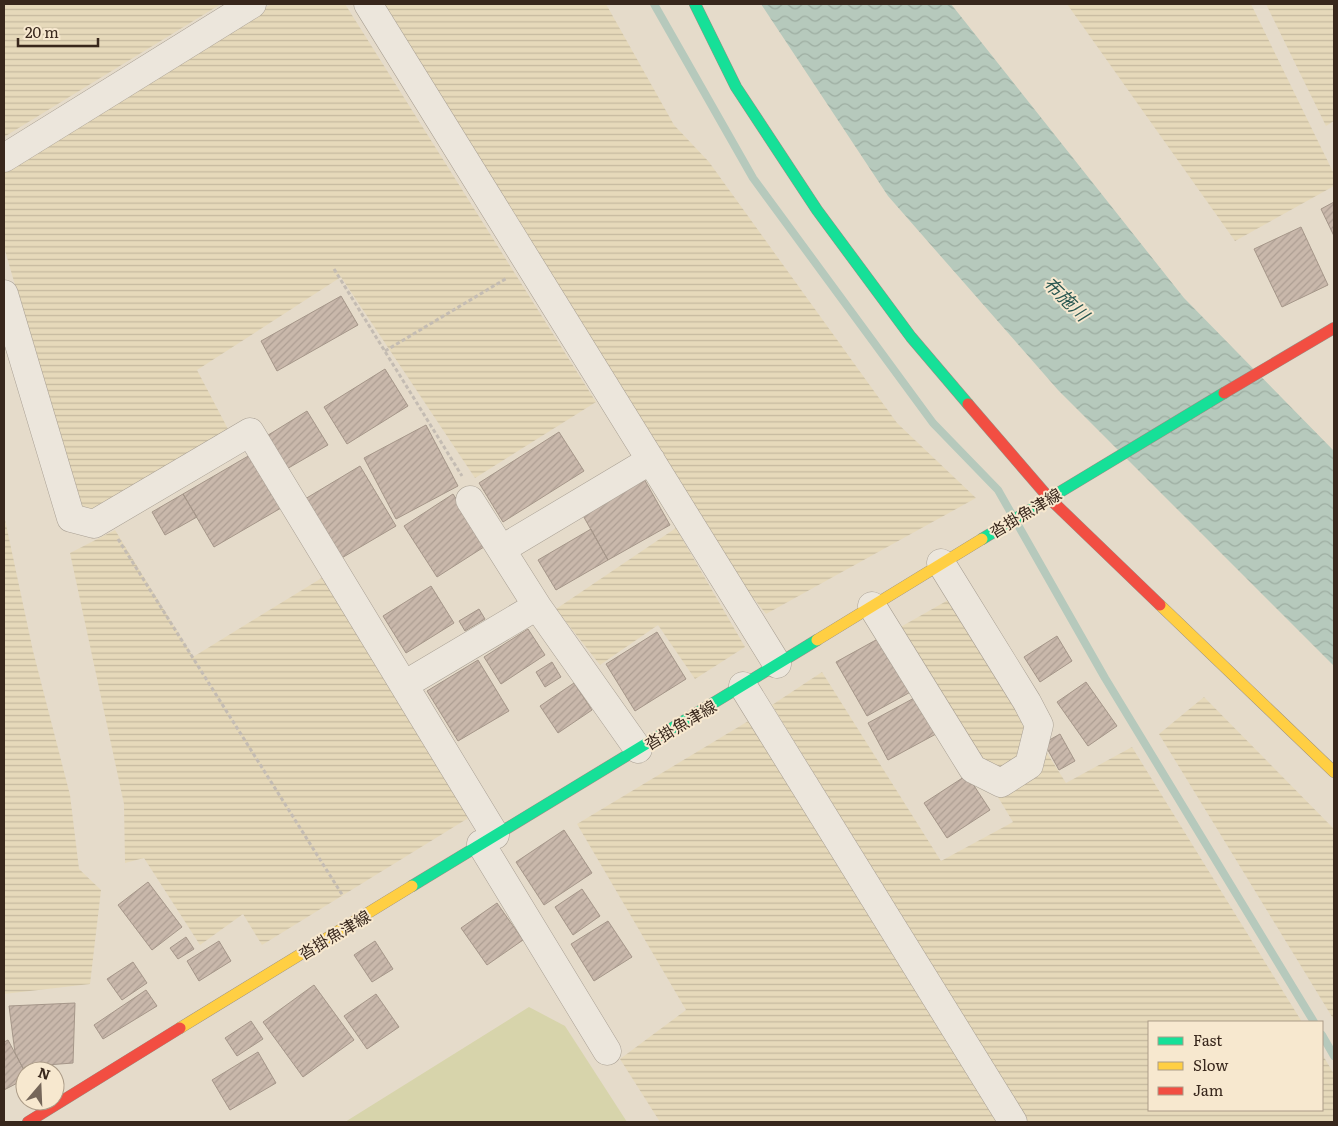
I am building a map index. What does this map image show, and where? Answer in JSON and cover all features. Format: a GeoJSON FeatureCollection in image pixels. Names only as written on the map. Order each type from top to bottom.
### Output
{"type":"FeatureCollection","features":[{"type":"Feature","properties":{"kind":"main road"},"geometry":{"type":"LineString","coordinates":[[695,4],[736,87],[817,210],[911,337],[1049,498],[1334,772]]}},
{"type":"Feature","properties":{"kind":"main road","name":"沓掛魚津線"},"geometry":{"type":"LineString","coordinates":[[28,1122],[70,1094],[488,839],[743,686],[1049,498],[1334,328]]}},
{"type":"Feature","properties":{"kind":"street"},"geometry":{"type":"LineString","coordinates":[[4,158],[252,4]]}},
{"type":"Feature","properties":{"kind":"street"},"geometry":{"type":"LineString","coordinates":[[368,4],[777,664]]}},
{"type":"Feature","properties":{"kind":"street"},"geometry":{"type":"LineString","coordinates":[[4,294],[71,518],[94,524],[250,432],[404,685],[607,1051]]}},
{"type":"Feature","properties":{"kind":"street"},"geometry":{"type":"LineString","coordinates":[[502,549],[651,460]]}},
{"type":"Feature","properties":{"kind":"street"},"geometry":{"type":"LineString","coordinates":[[470,500],[537,606],[638,749]]}},
{"type":"Feature","properties":{"kind":"street"},"geometry":{"type":"LineString","coordinates":[[872,606],[973,769],[1001,783],[1029,765],[1039,725],[1027,702],[942,563]]}},
{"type":"Feature","properties":{"kind":"street"},"geometry":{"type":"LineString","coordinates":[[404,685],[537,606]]}},
{"type":"Feature","properties":{"kind":"street"},"geometry":{"type":"LineString","coordinates":[[743,686],[1013,1122]]}},
{"type":"Feature","properties":{"kind":"path"},"geometry":{"type":"LineString","coordinates":[[385,352],[529,264]]}},
{"type":"Feature","properties":{"kind":"path"},"geometry":{"type":"LineString","coordinates":[[334,269],[468,486],[470,500]]}},
{"type":"Feature","properties":{"kind":"path"},"geometry":{"type":"LineString","coordinates":[[105,518],[358,919]]}},
{"type":"Feature","properties":{"kind":"shaded area"},"geometry":{"type":"Polygon","coordinates":[[[4,4],[221,4],[4,137],[4,4]]]}},
{"type":"Feature","properties":{"kind":"shaded area"},"geometry":{"type":"Polygon","coordinates":[[[271,4],[345,4],[596,402],[475,478],[341,277],[197,370],[228,429],[94,514],[80,509],[4,247],[4,171],[271,4]]]}},
{"type":"Feature","properties":{"kind":"shaded area"},"geometry":{"type":"Polygon","coordinates":[[[381,4],[606,4],[674,125],[709,162],[897,423],[976,498],[766,614],[714,549],[381,4]]]}},
{"type":"Feature","properties":{"kind":"shaded area"},"geometry":{"type":"Polygon","coordinates":[[[1067,4],[1251,4],[1334,174],[1334,186],[1235,241],[1067,4]]]}},
{"type":"Feature","properties":{"kind":"shaded area"},"geometry":{"type":"Polygon","coordinates":[[[1266,4],[1334,4],[1334,121],[1326,126],[1266,4]]]}},
{"type":"Feature","properties":{"kind":"shaded area"},"geometry":{"type":"Polygon","coordinates":[[[4,515],[33,651],[70,795],[79,869],[101,890],[90,984],[4,994],[4,515]]]}},
{"type":"Feature","properties":{"kind":"shaded area"},"geometry":{"type":"Polygon","coordinates":[[[676,528],[745,647],[695,679],[658,625],[600,665],[556,609],[676,528]]]}},
{"type":"Feature","properties":{"kind":"shaded area"},"geometry":{"type":"Polygon","coordinates":[[[115,530],[193,657],[325,576],[470,817],[262,945],[243,914],[200,945],[144,858],[125,863],[124,804],[70,553],[115,530]]]}},
{"type":"Feature","properties":{"kind":"shaded area"},"geometry":{"type":"Polygon","coordinates":[[[950,599],[1066,783],[1132,747],[1301,1021],[1148,1021],[1148,1111],[1323,1111],[1323,1056],[1334,1074],[1334,1122],[1028,1122],[772,705],[822,672],[941,861],[1013,822],[897,629],[950,599]]]}},
{"type":"Feature","properties":{"kind":"shaded area"},"geometry":{"type":"Polygon","coordinates":[[[1204,697],[1334,829],[1334,1020],[1159,734],[1204,697]]]}},
{"type":"Feature","properties":{"kind":"shaded area"},"geometry":{"type":"Polygon","coordinates":[[[750,720],[999,1122],[660,1122],[620,1059],[686,1010],[577,824],[750,720]]]}},
{"type":"Feature","properties":{"kind":"shaded area"},"geometry":{"type":"Polygon","coordinates":[[[529,1007],[565,1026],[627,1122],[345,1122],[529,1007]]]}},
{"type":"Feature","properties":{"kind":"water","name":"布施川"},"geometry":{"type":"Polygon","coordinates":[[[761,4],[951,4],[1184,298],[1334,451],[1334,666],[1058,390],[888,196],[761,4]]]}},
{"type":"Feature","properties":{"kind":"building"},"geometry":{"type":"Polygon","coordinates":[[[1334,202],[1334,236],[1321,209],[1334,202]]]}},
{"type":"Feature","properties":{"kind":"building"},"geometry":{"type":"Polygon","coordinates":[[[1301,227],[1328,285],[1282,307],[1254,249],[1301,227]]]}},
{"type":"Feature","properties":{"kind":"building"},"geometry":{"type":"Polygon","coordinates":[[[341,296],[358,325],[277,371],[261,341],[341,296]]]}},
{"type":"Feature","properties":{"kind":"building"},"geometry":{"type":"Polygon","coordinates":[[[385,369],[408,406],[347,444],[324,407],[385,369]]]}},
{"type":"Feature","properties":{"kind":"building"},"geometry":{"type":"Polygon","coordinates":[[[307,411],[328,445],[285,470],[265,437],[307,411]]]}},
{"type":"Feature","properties":{"kind":"building"},"geometry":{"type":"Polygon","coordinates":[[[426,425],[458,486],[396,519],[364,458],[426,425]]]}},
{"type":"Feature","properties":{"kind":"building"},"geometry":{"type":"Polygon","coordinates":[[[559,432],[584,471],[503,522],[479,483],[559,432]]]}},
{"type":"Feature","properties":{"kind":"building"},"geometry":{"type":"Polygon","coordinates":[[[250,455],[281,508],[214,547],[183,494],[250,455]]]}},
{"type":"Feature","properties":{"kind":"building"},"geometry":{"type":"Polygon","coordinates":[[[360,466],[396,526],[340,559],[305,499],[360,466]]]}},
{"type":"Feature","properties":{"kind":"building"},"geometry":{"type":"Polygon","coordinates":[[[643,477],[670,525],[608,560],[581,512],[643,477]]]}},
{"type":"Feature","properties":{"kind":"building"},"geometry":{"type":"Polygon","coordinates":[[[183,494],[197,517],[165,535],[152,512],[183,494]]]}},
{"type":"Feature","properties":{"kind":"building"},"geometry":{"type":"Polygon","coordinates":[[[453,494],[487,545],[437,577],[404,526],[453,494]]]}},
{"type":"Feature","properties":{"kind":"building"},"geometry":{"type":"Polygon","coordinates":[[[591,529],[608,560],[556,590],[538,560],[591,529]]]}},
{"type":"Feature","properties":{"kind":"building"},"geometry":{"type":"Polygon","coordinates":[[[431,586],[454,623],[406,653],[383,616],[431,586]]]}},
{"type":"Feature","properties":{"kind":"building"},"geometry":{"type":"Polygon","coordinates":[[[479,609],[485,619],[465,631],[459,621],[479,609]]]}},
{"type":"Feature","properties":{"kind":"building"},"geometry":{"type":"Polygon","coordinates":[[[528,629],[545,655],[501,684],[484,657],[528,629]]]}},
{"type":"Feature","properties":{"kind":"building"},"geometry":{"type":"Polygon","coordinates":[[[657,632],[686,679],[635,711],[606,664],[657,632]]]}},
{"type":"Feature","properties":{"kind":"building"},"geometry":{"type":"Polygon","coordinates":[[[885,635],[916,689],[867,716],[836,662],[885,635]]]}},
{"type":"Feature","properties":{"kind":"building"},"geometry":{"type":"Polygon","coordinates":[[[1057,636],[1072,661],[1040,682],[1024,657],[1057,636]]]}},
{"type":"Feature","properties":{"kind":"building"},"geometry":{"type":"Polygon","coordinates":[[[478,660],[509,711],[458,741],[427,691],[478,660]]]}},
{"type":"Feature","properties":{"kind":"building"},"geometry":{"type":"Polygon","coordinates":[[[552,662],[561,677],[545,687],[536,672],[552,662]]]}},
{"type":"Feature","properties":{"kind":"building"},"geometry":{"type":"Polygon","coordinates":[[[1086,682],[1117,726],[1088,746],[1057,702],[1086,682]]]}},
{"type":"Feature","properties":{"kind":"building"},"geometry":{"type":"Polygon","coordinates":[[[574,683],[592,710],[558,733],[540,706],[574,683]]]}},
{"type":"Feature","properties":{"kind":"building"},"geometry":{"type":"Polygon","coordinates":[[[916,697],[936,734],[888,760],[868,723],[916,697]]]}},
{"type":"Feature","properties":{"kind":"building"},"geometry":{"type":"Polygon","coordinates":[[[1060,734],[1075,761],[1059,770],[1044,743],[1060,734]]]}},
{"type":"Feature","properties":{"kind":"building"},"geometry":{"type":"Polygon","coordinates":[[[967,775],[990,810],[947,838],[924,803],[967,775]]]}},
{"type":"Feature","properties":{"kind":"building"},"geometry":{"type":"Polygon","coordinates":[[[564,830],[592,873],[544,905],[516,862],[564,830]]]}},
{"type":"Feature","properties":{"kind":"building"},"geometry":{"type":"Polygon","coordinates":[[[148,882],[182,927],[152,950],[118,905],[148,882]]]}},
{"type":"Feature","properties":{"kind":"building"},"geometry":{"type":"Polygon","coordinates":[[[582,889],[600,916],[573,935],[555,907],[582,889]]]}},
{"type":"Feature","properties":{"kind":"building"},"geometry":{"type":"Polygon","coordinates":[[[497,903],[523,940],[487,965],[461,928],[497,903]]]}},
{"type":"Feature","properties":{"kind":"building"},"geometry":{"type":"Polygon","coordinates":[[[608,921],[632,957],[594,981],[571,944],[608,921]]]}},
{"type":"Feature","properties":{"kind":"building"},"geometry":{"type":"Polygon","coordinates":[[[186,937],[194,949],[178,959],[170,948],[186,937]]]}},
{"type":"Feature","properties":{"kind":"building"},"geometry":{"type":"Polygon","coordinates":[[[219,941],[231,961],[199,981],[187,961],[219,941]]]}},
{"type":"Feature","properties":{"kind":"building"},"geometry":{"type":"Polygon","coordinates":[[[375,941],[393,969],[372,982],[354,955],[375,941]]]}},
{"type":"Feature","properties":{"kind":"building"},"geometry":{"type":"Polygon","coordinates":[[[133,962],[147,983],[122,1000],[107,979],[133,962]]]}},
{"type":"Feature","properties":{"kind":"building"},"geometry":{"type":"Polygon","coordinates":[[[314,985],[354,1040],[303,1077],[263,1022],[314,985]]]}},
{"type":"Feature","properties":{"kind":"building"},"geometry":{"type":"Polygon","coordinates":[[[146,990],[157,1006],[103,1039],[94,1025],[146,990]]]}},
{"type":"Feature","properties":{"kind":"building"},"geometry":{"type":"Polygon","coordinates":[[[376,994],[399,1027],[367,1049],[344,1016],[376,994]]]}},
{"type":"Feature","properties":{"kind":"building"},"geometry":{"type":"Polygon","coordinates":[[[75,1003],[73,1063],[65,1064],[65,1061],[19,1061],[15,1053],[9,1006],[75,1003]]]}},
{"type":"Feature","properties":{"kind":"building"},"geometry":{"type":"Polygon","coordinates":[[[251,1021],[263,1039],[237,1056],[225,1038],[251,1021]]]}},
{"type":"Feature","properties":{"kind":"building"},"geometry":{"type":"Polygon","coordinates":[[[8,1040],[19,1061],[15,1061],[15,1084],[4,1090],[4,1042],[8,1040]]]}},
{"type":"Feature","properties":{"kind":"building"},"geometry":{"type":"Polygon","coordinates":[[[258,1052],[276,1083],[230,1110],[212,1080],[258,1052]]]}},
{"type":"Feature","properties":{"kind":"waterway"},"geometry":{"type":"LineString","coordinates":[[654,4],[753,178],[933,423],[998,490],[1105,678],[1313,1021]]}},
{"type":"Feature","properties":{"kind":"waterway"},"geometry":{"type":"LineString","coordinates":[[1323,1037],[1334,1056]]}},
{"type":"Feature","properties":{"kind":"traffic: fast"},"geometry":{"type":"LineString","coordinates":[[695,4],[736,87],[817,210],[911,337],[968,404]]}},
{"type":"Feature","properties":{"kind":"traffic: fast"},"geometry":{"type":"LineString","coordinates":[[982,539],[1224,393]]}},
{"type":"Feature","properties":{"kind":"traffic: fast"},"geometry":{"type":"LineString","coordinates":[[412,886],[817,640]]}},
{"type":"Feature","properties":{"kind":"traffic: slow"},"geometry":{"type":"LineString","coordinates":[[817,640],[982,539]]}},
{"type":"Feature","properties":{"kind":"traffic: slow"},"geometry":{"type":"LineString","coordinates":[[1160,605],[1334,772]]}},
{"type":"Feature","properties":{"kind":"traffic: slow"},"geometry":{"type":"LineString","coordinates":[[180,1028],[412,886]]}},
{"type":"Feature","properties":{"kind":"traffic: jam"},"geometry":{"type":"LineString","coordinates":[[1224,393],[1334,328]]}},
{"type":"Feature","properties":{"kind":"traffic: jam"},"geometry":{"type":"LineString","coordinates":[[968,404],[1049,498],[1160,605]]}},
{"type":"Feature","properties":{"kind":"traffic: jam"},"geometry":{"type":"LineString","coordinates":[[28,1122],[180,1028]]}}]}
